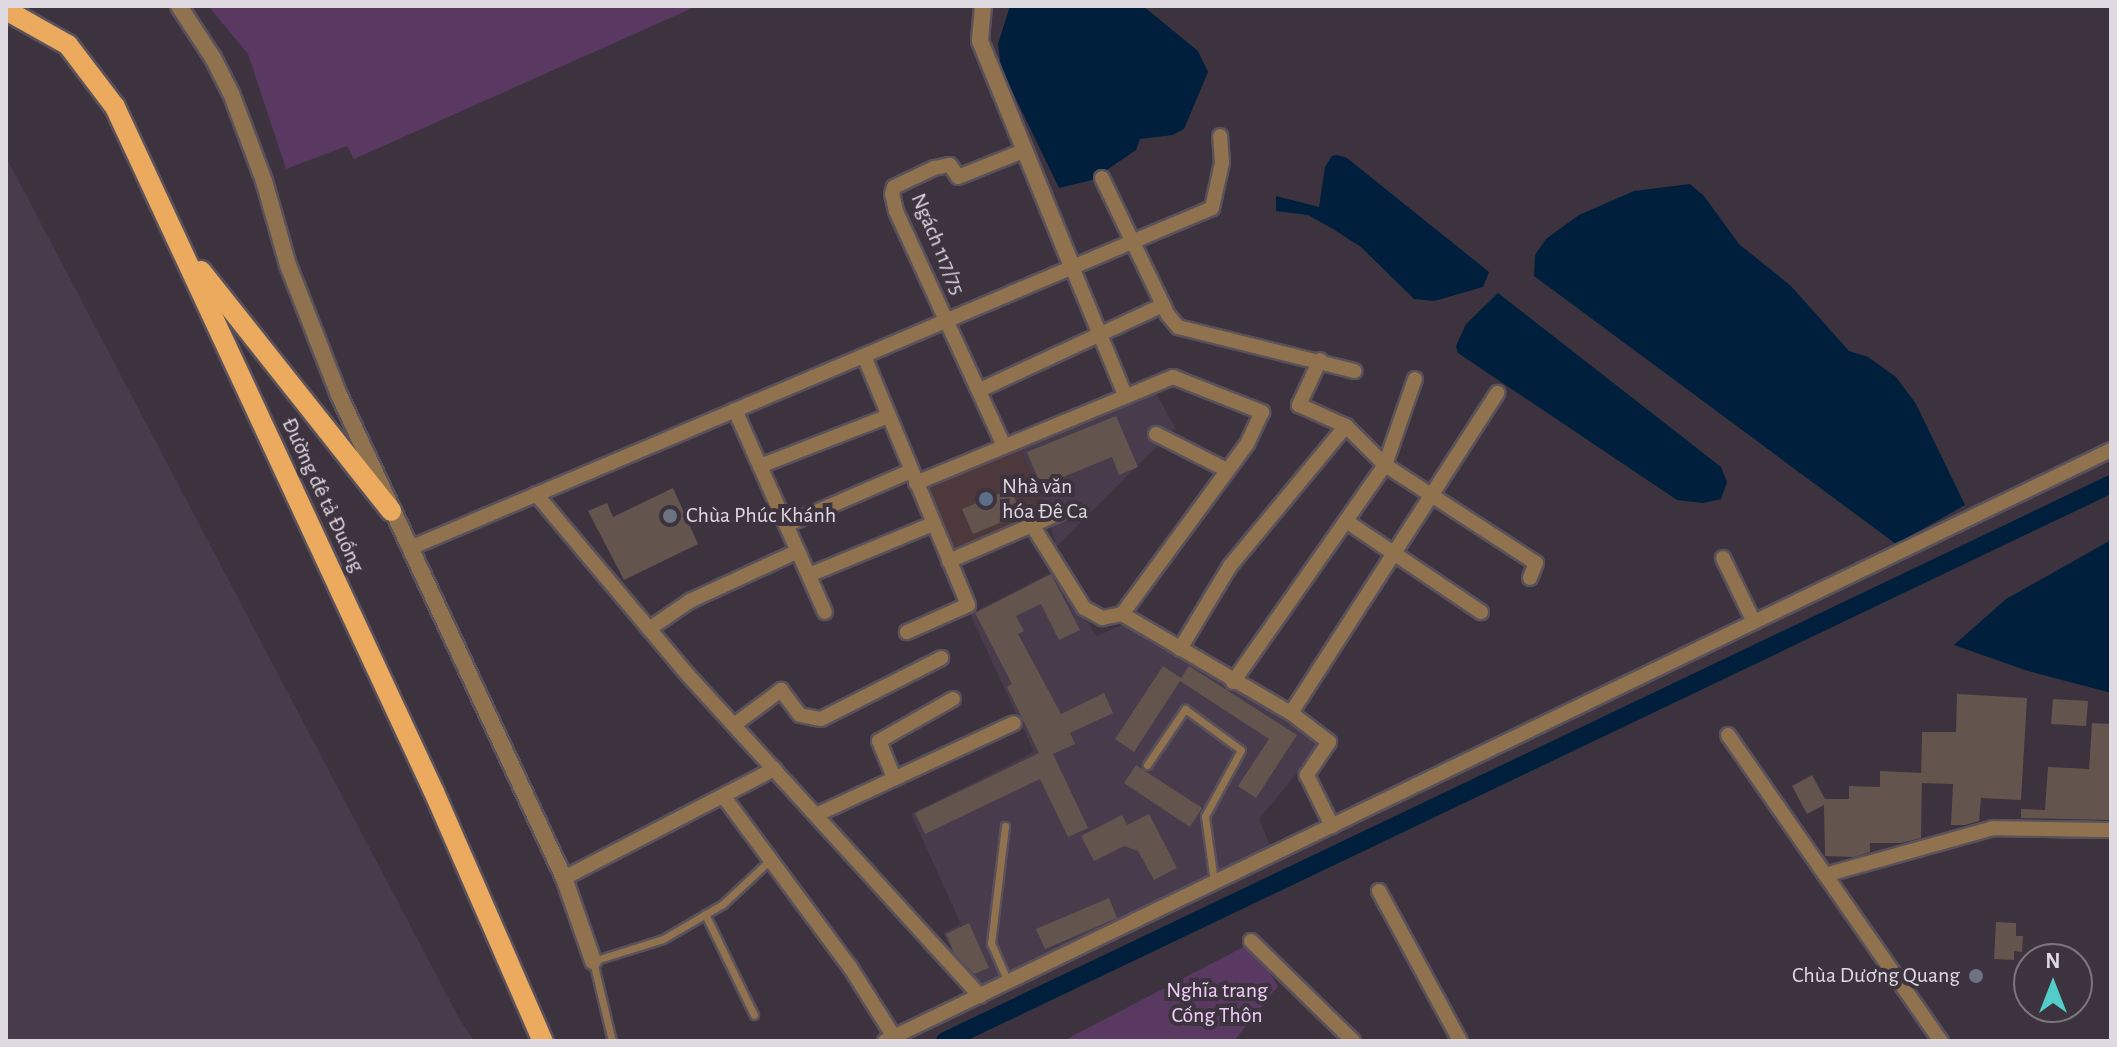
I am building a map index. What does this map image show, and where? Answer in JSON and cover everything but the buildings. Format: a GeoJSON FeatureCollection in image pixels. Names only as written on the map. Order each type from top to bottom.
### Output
{"type":"FeatureCollection","features":[{"type":"Feature","properties":{"kind":"main road"},"geometry":{"type":"LineString","coordinates":[[21,6],[68,45]]}},
{"type":"Feature","properties":{"kind":"main road","name":"Đường đê tả Đuống"},"geometry":{"type":"LineString","coordinates":[[6,10],[68,45],[115,107],[434,792],[543,1041]]}},
{"type":"Feature","properties":{"kind":"main road"},"geometry":{"type":"LineString","coordinates":[[179,242],[391,511]]}},
{"type":"Feature","properties":{"kind":"street"},"geometry":{"type":"LineString","coordinates":[[179,6],[213,58],[231,93],[308,320],[391,511],[564,878],[593,961]]}},
{"type":"Feature","properties":{"kind":"street"},"geometry":{"type":"LineString","coordinates":[[983,6],[980,41],[1125,395]]}},
{"type":"Feature","properties":{"kind":"street"},"geometry":{"type":"LineString","coordinates":[[410,548],[1212,208],[1222,163],[1220,136]]}},
{"type":"Feature","properties":{"kind":"street","name":"Ngách 117/75"},"geometry":{"type":"LineString","coordinates":[[948,322],[896,211],[894,187],[934,168],[950,165],[958,177],[1025,150]]}},
{"type":"Feature","properties":{"kind":"street"},"geometry":{"type":"LineString","coordinates":[[1102,178],[1163,305],[1178,327],[1355,371]]}},
{"type":"Feature","properties":{"kind":"street"},"geometry":{"type":"LineString","coordinates":[[980,390],[1102,337],[1163,305]]}},
{"type":"Feature","properties":{"kind":"street"},"geometry":{"type":"LineString","coordinates":[[948,322],[1004,446]]}},
{"type":"Feature","properties":{"kind":"street"},"geometry":{"type":"LineString","coordinates":[[864,356],[968,605],[907,632]]}},
{"type":"Feature","properties":{"kind":"street"},"geometry":{"type":"LineString","coordinates":[[1320,360],[1299,405],[1346,426],[1385,465],[1536,563],[1530,578]]}},
{"type":"Feature","properties":{"kind":"street"},"geometry":{"type":"LineString","coordinates":[[786,525],[1004,446],[1173,377],[1262,412],[1247,444],[1122,614]]}},
{"type":"Feature","properties":{"kind":"street"},"geometry":{"type":"LineString","coordinates":[[1233,682],[1385,465],[1415,379]]}},
{"type":"Feature","properties":{"kind":"street"},"geometry":{"type":"LineString","coordinates":[[1291,713],[1396,555],[1497,393]]}},
{"type":"Feature","properties":{"kind":"street"},"geometry":{"type":"LineString","coordinates":[[735,410],[825,612]]}},
{"type":"Feature","properties":{"kind":"street"},"geometry":{"type":"LineString","coordinates":[[760,466],[889,416]]}},
{"type":"Feature","properties":{"kind":"street"},"geometry":{"type":"LineString","coordinates":[[1180,649],[1230,566],[1346,426]]}},
{"type":"Feature","properties":{"kind":"street"},"geometry":{"type":"LineString","coordinates":[[1156,434],[1227,470]]}},
{"type":"Feature","properties":{"kind":"street"},"geometry":{"type":"LineString","coordinates":[[724,797],[850,967],[889,1039],[2111,450]]}},
{"type":"Feature","properties":{"kind":"street"},"geometry":{"type":"LineString","coordinates":[[536,494],[649,629],[980,996]]}},
{"type":"Feature","properties":{"kind":"street"},"geometry":{"type":"LineString","coordinates":[[949,561],[1060,513]]}},
{"type":"Feature","properties":{"kind":"street"},"geometry":{"type":"LineString","coordinates":[[1346,521],[1481,612]]}},
{"type":"Feature","properties":{"kind":"street"},"geometry":{"type":"LineString","coordinates":[[809,575],[933,524]]}},
{"type":"Feature","properties":{"kind":"street"},"geometry":{"type":"LineString","coordinates":[[1032,525],[1084,608],[1102,618],[1122,614],[1233,682],[1291,713],[1329,742],[1307,775],[1332,826]]}},
{"type":"Feature","properties":{"kind":"street"},"geometry":{"type":"LineString","coordinates":[[649,629],[690,601],[798,551]]}},
{"type":"Feature","properties":{"kind":"street"},"geometry":{"type":"LineString","coordinates":[[1723,558],[1754,622]]}},
{"type":"Feature","properties":{"kind":"street"},"geometry":{"type":"LineString","coordinates":[[734,725],[781,690],[800,715],[821,719],[941,658]]}},
{"type":"Feature","properties":{"kind":"street"},"geometry":{"type":"LineString","coordinates":[[894,778],[879,741],[953,699]]}},
{"type":"Feature","properties":{"kind":"street"},"geometry":{"type":"LineString","coordinates":[[816,815],[1014,723]]}},
{"type":"Feature","properties":{"kind":"street"},"geometry":{"type":"LineString","coordinates":[[1728,735],[1941,1041]]}},
{"type":"Feature","properties":{"kind":"street"},"geometry":{"type":"LineString","coordinates":[[564,878],[774,769]]}},
{"type":"Feature","properties":{"kind":"street"},"geometry":{"type":"LineString","coordinates":[[1825,875],[1993,828],[2111,830]]}},
{"type":"Feature","properties":{"kind":"street"},"geometry":{"type":"LineString","coordinates":[[1379,891],[1460,1041]]}},
{"type":"Feature","properties":{"kind":"street"},"geometry":{"type":"LineString","coordinates":[[1251,941],[1353,1041]]}},
{"type":"Feature","properties":{"kind":"lane"},"geometry":{"type":"LineString","coordinates":[[1147,765],[1185,709],[1241,750],[1205,816],[1214,882]]}},
{"type":"Feature","properties":{"kind":"lane"},"geometry":{"type":"LineString","coordinates":[[1005,826],[991,943],[1008,982]]}},
{"type":"Feature","properties":{"kind":"lane"},"geometry":{"type":"LineString","coordinates":[[612,1041],[593,961],[663,939],[723,904],[769,861]]}},
{"type":"Feature","properties":{"kind":"lane"},"geometry":{"type":"LineString","coordinates":[[705,914],[754,1015]]}},
{"type":"Feature","properties":{"kind":"shaded area"},"geometry":{"type":"Polygon","coordinates":[[[6,157],[460,1020],[474,1041],[6,1041],[6,157]]]}},
{"type":"Feature","properties":{"kind":"shaded area"},"geometry":{"type":"Polygon","coordinates":[[[1155,391],[1175,428],[1056,547],[1047,510],[1021,449],[1155,391]]]}},
{"type":"Feature","properties":{"kind":"shaded area","name":"Nhà văn hóa Đê Ca"},"geometry":{"type":"Polygon","coordinates":[[[1021,449],[1047,510],[952,551],[926,489],[1021,449]]]}},
{"type":"Feature","properties":{"kind":"shaded area"},"geometry":{"type":"Polygon","coordinates":[[[1053,572],[1097,636],[1124,624],[1322,743],[1259,819],[1273,853],[971,990],[943,933],[961,924],[911,814],[1034,752],[970,614],[1053,572]]]}},
{"type":"Feature","properties":{"kind":"green space"},"geometry":{"type":"Polygon","coordinates":[[[208,6],[697,6],[354,159],[347,146],[286,169],[248,54],[208,6]]]}},
{"type":"Feature","properties":{"kind":"green space","name":"Nghĩa trang Cống Thôn"},"geometry":{"type":"Polygon","coordinates":[[[1251,943],[1278,986],[1234,1041],[1063,1041],[1251,943]]]}},
{"type":"Feature","properties":{"kind":"water"},"geometry":{"type":"Polygon","coordinates":[[[1010,6],[1143,6],[1198,51],[1208,72],[1184,129],[1173,135],[1140,139],[1136,150],[1092,180],[1059,188],[1001,68],[998,44],[1010,6]]]}},
{"type":"Feature","properties":{"kind":"water"},"geometry":{"type":"Polygon","coordinates":[[[1332,156],[1347,158],[1489,272],[1483,287],[1434,301],[1414,299],[1361,247],[1333,229],[1308,215],[1276,211],[1276,196],[1319,207],[1325,167],[1332,156]]]}},
{"type":"Feature","properties":{"kind":"water"},"geometry":{"type":"Polygon","coordinates":[[[1690,184],[1704,196],[1739,244],[1791,286],[1849,351],[1868,357],[1896,377],[1916,404],[1965,505],[1896,544],[1534,276],[1535,255],[1546,239],[1579,215],[1634,191],[1690,184]]]}},
{"type":"Feature","properties":{"kind":"water"},"geometry":{"type":"Polygon","coordinates":[[[1498,293],[1721,467],[1727,482],[1721,499],[1703,503],[1677,500],[1458,353],[1456,346],[1466,324],[1498,293]]]}},
{"type":"Feature","properties":{"kind":"water"},"geometry":{"type":"Polygon","coordinates":[[[2111,540],[2111,693],[2028,671],[1954,645],[2006,599],[2111,540]]]}},
{"type":"Feature","properties":{"kind":"waterway"},"geometry":{"type":"LineString","coordinates":[[945,1041],[2111,484]]}},
{"type":"Feature","properties":{"kind":"place","name":"Nhà văn hóa Đê Ca"},"geometry":{"type":"Point","coordinates":[986,499]}},
{"type":"Feature","properties":{"kind":"place","name":"Chùa Phúc Khánh"},"geometry":{"type":"Point","coordinates":[670,516]}},
{"type":"Feature","properties":{"kind":"place","name":"Chùa Dương Quang"},"geometry":{"type":"Point","coordinates":[1976,976]}}]}
